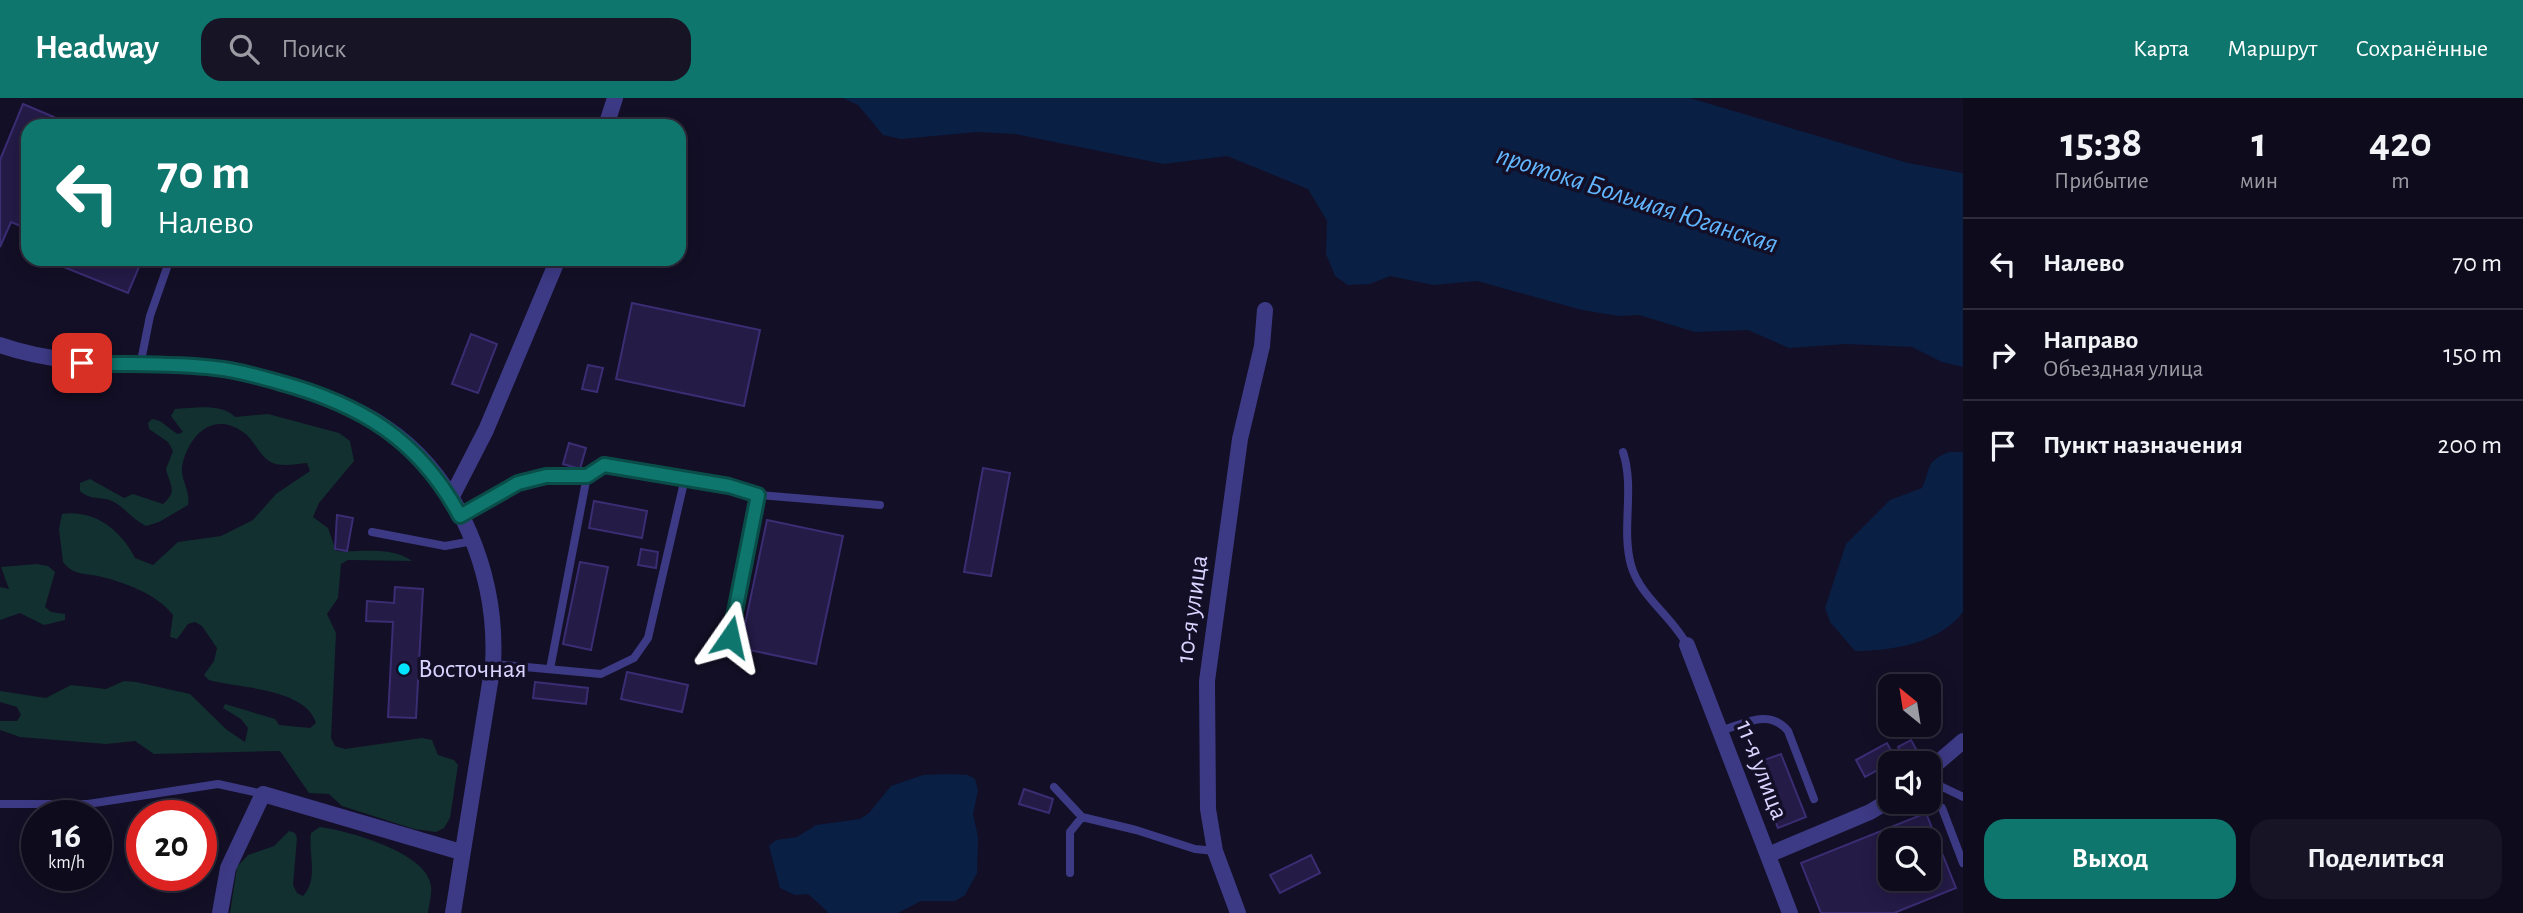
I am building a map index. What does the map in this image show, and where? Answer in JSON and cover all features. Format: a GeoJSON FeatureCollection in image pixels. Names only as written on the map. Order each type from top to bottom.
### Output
{"type":"FeatureCollection","features":[{"type":"Feature","properties":{"kind":"street"},"geometry":{"type":"LineString","coordinates":[[608,119],[615,98]]}},
{"type":"Feature","properties":{"kind":"street"},"geometry":{"type":"LineString","coordinates":[[451,498],[491,417],[555,266]]}},
{"type":"Feature","properties":{"kind":"street","name":"10-я улица"},"geometry":{"type":"LineString","coordinates":[[1238,913],[1215,851],[1208,808],[1207,681],[1240,439],[1262,346],[1265,310]]}},
{"type":"Feature","properties":{"kind":"street"},"geometry":{"type":"LineString","coordinates":[[0,345],[71,362],[191,366],[239,372],[306,390],[354,409],[386,427],[408,445],[451,498],[472,541],[490,601],[493,664],[453,913]]}},
{"type":"Feature","properties":{"kind":"street","name":"11-я улица"},"geometry":{"type":"LineString","coordinates":[[1687,645],[1790,913]]}},
{"type":"Feature","properties":{"kind":"street"},"geometry":{"type":"LineString","coordinates":[[1941,760],[1963,741]]}},
{"type":"Feature","properties":{"kind":"street"},"geometry":{"type":"LineString","coordinates":[[220,913],[228,868],[262,794],[461,852]]}},
{"type":"Feature","properties":{"kind":"street"},"geometry":{"type":"LineString","coordinates":[[1768,855],[1878,807]]}},
{"type":"Feature","properties":{"kind":"lane"},"geometry":{"type":"LineString","coordinates":[[140,366],[150,316],[168,266]]}},
{"type":"Feature","properties":{"kind":"lane"},"geometry":{"type":"LineString","coordinates":[[1623,452],[1630,477],[1632,566],[1643,589],[1687,645]]}},
{"type":"Feature","properties":{"kind":"lane"},"geometry":{"type":"LineString","coordinates":[[460,516],[518,483],[546,476],[587,476],[604,465],[729,486],[758,495],[880,505]]}},
{"type":"Feature","properties":{"kind":"lane"},"geometry":{"type":"LineString","coordinates":[[550,669],[587,476]]}},
{"type":"Feature","properties":{"kind":"lane"},"geometry":{"type":"LineString","coordinates":[[493,664],[601,674],[634,658],[648,638],[685,478]]}},
{"type":"Feature","properties":{"kind":"lane"},"geometry":{"type":"LineString","coordinates":[[730,637],[758,495]]}},
{"type":"Feature","properties":{"kind":"lane"},"geometry":{"type":"LineString","coordinates":[[372,532],[445,546],[472,541]]}},
{"type":"Feature","properties":{"kind":"lane"},"geometry":{"type":"LineString","coordinates":[[1720,732],[1764,718],[1781,723],[1788,731],[1815,799]]}},
{"type":"Feature","properties":{"kind":"lane"},"geometry":{"type":"LineString","coordinates":[[0,804],[88,804],[218,784],[262,794]]}},
{"type":"Feature","properties":{"kind":"lane"},"geometry":{"type":"LineString","coordinates":[[1941,786],[1963,797]]}},
{"type":"Feature","properties":{"kind":"lane"},"geometry":{"type":"LineString","coordinates":[[1054,787],[1082,817],[1136,830],[1195,849],[1215,851]]}},
{"type":"Feature","properties":{"kind":"lane"},"geometry":{"type":"LineString","coordinates":[[1942,808],[1963,863]]}},
{"type":"Feature","properties":{"kind":"lane"},"geometry":{"type":"LineString","coordinates":[[1070,873],[1070,832],[1082,817]]}},
{"type":"Feature","properties":{"kind":"green space"},"geometry":{"type":"Polygon","coordinates":[[[215,408],[235,417],[268,414],[339,433],[350,441],[354,461],[319,503],[313,517],[328,528],[336,551],[385,551],[412,561],[348,560],[341,564],[338,598],[327,614],[336,633],[331,738],[335,746],[345,749],[422,738],[432,740],[438,755],[454,760],[458,765],[450,818],[444,828],[436,832],[414,829],[342,806],[329,794],[309,793],[280,751],[154,754],[135,741],[106,744],[20,737],[0,730],[0,721],[17,721],[21,715],[17,707],[0,702],[0,691],[46,698],[71,685],[106,689],[124,681],[190,694],[227,730],[245,742],[248,728],[241,719],[223,708],[225,704],[275,719],[279,725],[310,728],[316,723],[310,711],[285,696],[209,680],[204,675],[214,661],[217,648],[202,626],[195,622],[188,624],[177,639],[170,637],[173,615],[158,601],[118,582],[75,571],[63,562],[59,529],[62,514],[74,513],[95,518],[114,530],[135,558],[153,565],[178,542],[221,536],[253,520],[276,494],[310,471],[307,463],[283,465],[269,461],[247,435],[223,424],[205,429],[192,442],[182,467],[188,505],[159,522],[146,526],[112,501],[88,496],[80,491],[80,483],[90,479],[124,498],[133,494],[163,504],[172,492],[166,469],[173,451],[168,442],[149,429],[148,423],[152,419],[156,420],[178,434],[183,432],[171,416],[175,409],[215,408]]]}},
{"type":"Feature","properties":{"kind":"green space"},"geometry":{"type":"Polygon","coordinates":[[[37,564],[48,566],[55,572],[45,607],[51,612],[65,614],[65,620],[44,625],[20,613],[0,620],[0,587],[9,589],[1,567],[37,564]]]}},
{"type":"Feature","properties":{"kind":"green space"},"geometry":{"type":"Polygon","coordinates":[[[320,827],[366,838],[402,853],[416,863],[426,874],[431,886],[428,913],[230,913],[237,867],[248,855],[274,846],[289,831],[295,833],[297,838],[293,885],[297,893],[303,896],[311,882],[311,833],[320,827]]]}},
{"type":"Feature","properties":{"kind":"water","name":"протока Большая Юганская"},"geometry":{"type":"Polygon","coordinates":[[[843,98],[1690,98],[1908,163],[1963,173],[1963,367],[1942,362],[1912,347],[1846,344],[1789,348],[1748,330],[1695,332],[1639,315],[1619,316],[1582,310],[1477,281],[1433,285],[1390,276],[1370,284],[1348,285],[1335,276],[1326,254],[1327,221],[1308,189],[1227,156],[1164,164],[1015,134],[977,132],[901,139],[883,135],[858,105],[843,98]]]}},
{"type":"Feature","properties":{"kind":"water"},"geometry":{"type":"Polygon","coordinates":[[[1949,452],[1963,452],[1963,612],[1953,623],[1928,638],[1899,647],[1855,651],[1830,622],[1825,608],[1846,544],[1890,500],[1922,488],[1932,462],[1949,452]]]}},
{"type":"Feature","properties":{"kind":"water"},"geometry":{"type":"Polygon","coordinates":[[[923,775],[968,775],[975,779],[978,790],[973,814],[978,837],[977,873],[965,895],[955,901],[921,901],[898,913],[829,913],[808,894],[795,895],[780,888],[769,846],[776,840],[797,837],[816,825],[860,819],[869,813],[891,786],[923,775]]]}},
{"type":"Feature","properties":{"kind":"building"},"geometry":{"type":"Polygon","coordinates":[[[23,104],[54,117],[21,119],[21,226],[11,222],[0,247],[0,160],[23,104]]]}},
{"type":"Feature","properties":{"kind":"building"},"geometry":{"type":"Polygon","coordinates":[[[61,266],[139,267],[128,293],[61,266]]]}},
{"type":"Feature","properties":{"kind":"building"},"geometry":{"type":"Polygon","coordinates":[[[632,303],[760,330],[744,406],[616,379],[632,303]]]}},
{"type":"Feature","properties":{"kind":"building"},"geometry":{"type":"Polygon","coordinates":[[[471,334],[497,344],[478,393],[452,384],[471,334]]]}},
{"type":"Feature","properties":{"kind":"building"},"geometry":{"type":"Polygon","coordinates":[[[588,365],[603,368],[597,392],[582,389],[588,365]]]}},
{"type":"Feature","properties":{"kind":"building"},"geometry":{"type":"Polygon","coordinates":[[[569,443],[586,448],[580,469],[563,464],[569,443]]]}},
{"type":"Feature","properties":{"kind":"building"},"geometry":{"type":"Polygon","coordinates":[[[983,468],[1010,473],[991,576],[964,572],[983,468]]]}},
{"type":"Feature","properties":{"kind":"building"},"geometry":{"type":"Polygon","coordinates":[[[594,501],[647,511],[642,538],[589,528],[594,501]]]}},
{"type":"Feature","properties":{"kind":"building"},"geometry":{"type":"Polygon","coordinates":[[[337,515],[353,518],[347,551],[335,549],[337,515]]]}},
{"type":"Feature","properties":{"kind":"building"},"geometry":{"type":"Polygon","coordinates":[[[767,520],[843,536],[816,664],[740,648],[767,520]]]}},
{"type":"Feature","properties":{"kind":"building"},"geometry":{"type":"Polygon","coordinates":[[[641,549],[658,552],[656,568],[638,565],[641,549]]]}},
{"type":"Feature","properties":{"kind":"building"},"geometry":{"type":"Polygon","coordinates":[[[580,562],[608,567],[591,650],[563,644],[580,562]]]}},
{"type":"Feature","properties":{"kind":"building","name":"Восточная"},"geometry":{"type":"Polygon","coordinates":[[[395,587],[423,589],[416,718],[388,717],[393,622],[366,621],[367,601],[394,603],[395,587]]]}},
{"type":"Feature","properties":{"kind":"building"},"geometry":{"type":"Polygon","coordinates":[[[627,672],[688,685],[682,712],[621,699],[627,672]]]}},
{"type":"Feature","properties":{"kind":"building"},"geometry":{"type":"Polygon","coordinates":[[[535,682],[588,688],[586,704],[533,698],[535,682]]]}},
{"type":"Feature","properties":{"kind":"building"},"geometry":{"type":"Polygon","coordinates":[[[1911,740],[1917,751],[1900,751],[1898,747],[1911,740]]]}},
{"type":"Feature","properties":{"kind":"building"},"geometry":{"type":"Polygon","coordinates":[[[1887,743],[1891,751],[1878,751],[1878,770],[1865,777],[1856,760],[1887,743]]]}},
{"type":"Feature","properties":{"kind":"building"},"geometry":{"type":"Polygon","coordinates":[[[1781,754],[1806,817],[1778,828],[1753,764],[1781,754]]]}},
{"type":"Feature","properties":{"kind":"building"},"geometry":{"type":"Polygon","coordinates":[[[1024,789],[1053,799],[1049,813],[1019,804],[1024,789]]]}},
{"type":"Feature","properties":{"kind":"building"},"geometry":{"type":"Polygon","coordinates":[[[1924,814],[1926,814],[1932,828],[1888,828],[1924,814]]]}},
{"type":"Feature","properties":{"kind":"building"},"geometry":{"type":"Polygon","coordinates":[[[1878,832],[1878,891],[1941,891],[1941,850],[1956,888],[1894,913],[1821,913],[1801,863],[1878,832]]]}},
{"type":"Feature","properties":{"kind":"building"},"geometry":{"type":"Polygon","coordinates":[[[1311,855],[1320,873],[1280,893],[1270,875],[1311,855]]]}},
{"type":"Feature","properties":{"kind":"place","name":"Восточная"},"geometry":{"type":"Point","coordinates":[404,669]}},
{"type":"Feature","properties":{"kind":"route"},"geometry":{"type":"LineString","coordinates":[[82,363],[218,368],[306,390],[354,409],[386,427],[408,445],[451,498],[460,516],[518,483],[546,476],[587,476],[604,465],[729,486],[758,495],[730,637]]}}]}
